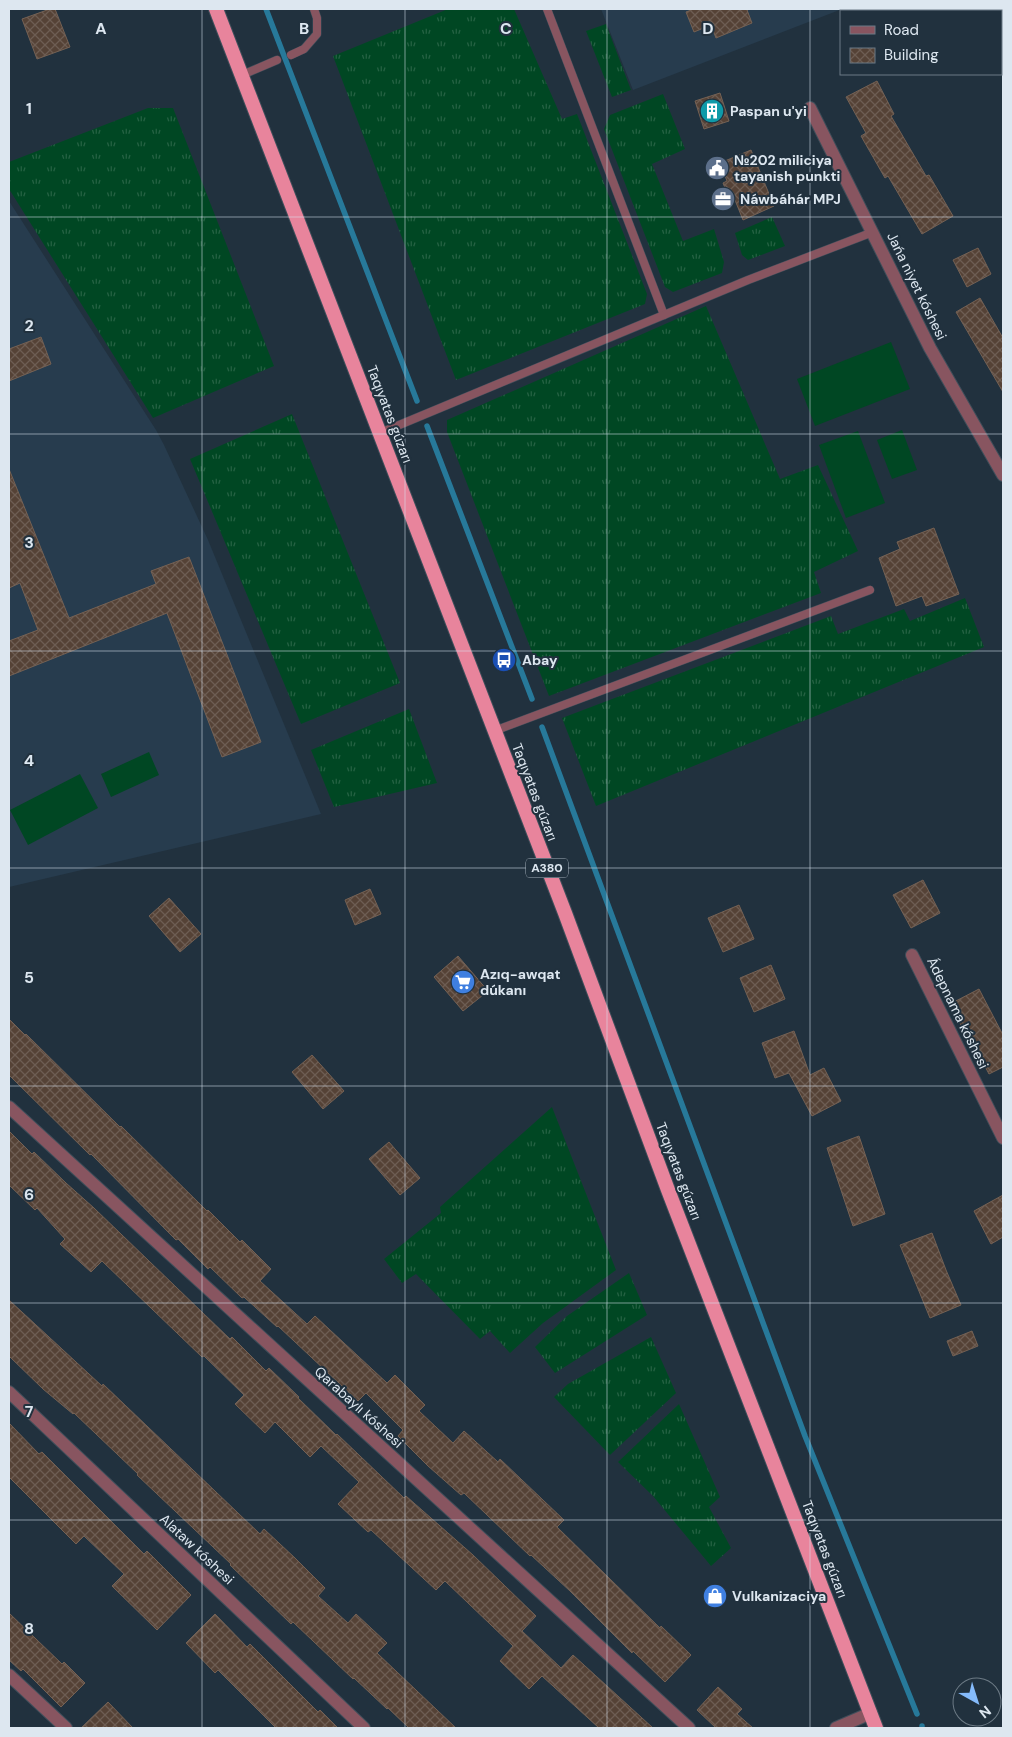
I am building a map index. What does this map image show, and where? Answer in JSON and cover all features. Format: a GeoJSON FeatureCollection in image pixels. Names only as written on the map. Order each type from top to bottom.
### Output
{"type":"FeatureCollection","features":[{"type":"Feature","properties":{"kind":"highway","name":"Taqıyatas gúzarı"},"geometry":{"type":"LineString","coordinates":[[216,9],[565,913],[671,1199],[876,1728]]}},
{"type":"Feature","properties":{"kind":"street","name":"Jańa niyet kóshesi"},"geometry":{"type":"LineString","coordinates":[[810,108],[930,348],[1003,475]]}},
{"type":"Feature","properties":{"kind":"street","name":"Ádepnama kóshesi"},"geometry":{"type":"LineString","coordinates":[[912,955],[1003,1138]]}},
{"type":"Feature","properties":{"kind":"street","name":"Qarabaylı kóshesi"},"geometry":{"type":"LineString","coordinates":[[9,1107],[689,1728]]}},
{"type":"Feature","properties":{"kind":"street","name":"Alataw kóshesi"},"geometry":{"type":"LineString","coordinates":[[9,1392],[364,1728]]}},
{"type":"Feature","properties":{"kind":"street"},"geometry":{"type":"LineString","coordinates":[[9,1675],[66,1728]]}},
{"type":"Feature","properties":{"kind":"street"},"geometry":{"type":"LineString","coordinates":[[836,1728],[871,1713]]}},
{"type":"Feature","properties":{"kind":"lane"},"geometry":{"type":"LineString","coordinates":[[291,55],[304,49],[318,34],[317,18],[314,9]]}},
{"type":"Feature","properties":{"kind":"lane"},"geometry":{"type":"LineString","coordinates":[[547,9],[664,315]]}},
{"type":"Feature","properties":{"kind":"lane"},"geometry":{"type":"LineString","coordinates":[[242,75],[277,60]]}},
{"type":"Feature","properties":{"kind":"lane"},"geometry":{"type":"LineString","coordinates":[[380,433],[664,315],[873,232]]}},
{"type":"Feature","properties":{"kind":"lane"},"geometry":{"type":"LineString","coordinates":[[494,732],[870,590]]}},
{"type":"Feature","properties":{"kind":"shaded area"},"geometry":{"type":"Polygon","coordinates":[[[601,9],[842,9],[633,90],[601,9]]]}},
{"type":"Feature","properties":{"kind":"shaded area"},"geometry":{"type":"Polygon","coordinates":[[[9,201],[164,445],[208,540],[321,814],[9,887],[9,201]]]}},
{"type":"Feature","properties":{"kind":"green space"},"geometry":{"type":"Polygon","coordinates":[[[448,9],[514,9],[562,119],[577,114],[647,294],[645,304],[456,380],[333,56],[448,9]]]}},
{"type":"Feature","properties":{"kind":"green space"},"geometry":{"type":"Polygon","coordinates":[[[606,24],[631,90],[612,97],[586,31],[606,24]]]}},
{"type":"Feature","properties":{"kind":"green space"},"geometry":{"type":"Polygon","coordinates":[[[663,94],[685,149],[652,164],[683,241],[714,229],[724,262],[722,273],[673,292],[665,287],[604,129],[610,115],[663,94]]]}},
{"type":"Feature","properties":{"kind":"green space"},"geometry":{"type":"Polygon","coordinates":[[[148,108],[173,108],[274,366],[153,418],[9,189],[9,162],[148,108]]]}},
{"type":"Feature","properties":{"kind":"green space"},"geometry":{"type":"Polygon","coordinates":[[[772,217],[785,246],[748,260],[742,255],[735,233],[772,217]]]}},
{"type":"Feature","properties":{"kind":"green space"},"geometry":{"type":"Polygon","coordinates":[[[706,306],[780,479],[818,465],[858,551],[814,572],[821,593],[549,696],[447,432],[447,420],[706,306]]]}},
{"type":"Feature","properties":{"kind":"green space"},"geometry":{"type":"Polygon","coordinates":[[[891,342],[910,389],[815,426],[797,379],[891,342]]]}},
{"type":"Feature","properties":{"kind":"green space"},"geometry":{"type":"Polygon","coordinates":[[[292,414],[400,683],[301,724],[190,459],[292,414]]]}},
{"type":"Feature","properties":{"kind":"green space"},"geometry":{"type":"Polygon","coordinates":[[[902,430],[917,470],[892,479],[877,440],[902,430]]]}},
{"type":"Feature","properties":{"kind":"green space"},"geometry":{"type":"Polygon","coordinates":[[[858,431],[885,503],[846,518],[819,445],[858,431]]]}},
{"type":"Feature","properties":{"kind":"green space"},"geometry":{"type":"Polygon","coordinates":[[[965,598],[984,647],[596,806],[562,718],[831,616],[838,634],[904,609],[910,621],[965,598]]]}},
{"type":"Feature","properties":{"kind":"green space"},"geometry":{"type":"Polygon","coordinates":[[[409,709],[437,783],[334,807],[311,750],[409,709]]]}},
{"type":"Feature","properties":{"kind":"green space"},"geometry":{"type":"Polygon","coordinates":[[[149,752],[159,775],[111,797],[101,774],[149,752]]]}},
{"type":"Feature","properties":{"kind":"green space"},"geometry":{"type":"Polygon","coordinates":[[[80,774],[98,808],[28,845],[10,810],[80,774]]]}},
{"type":"Feature","properties":{"kind":"green space"},"geometry":{"type":"Polygon","coordinates":[[[552,1107],[616,1270],[543,1323],[510,1353],[490,1331],[480,1339],[416,1274],[402,1283],[384,1259],[441,1213],[440,1207],[552,1107]]]}},
{"type":"Feature","properties":{"kind":"green space"},"geometry":{"type":"Polygon","coordinates":[[[629,1273],[647,1315],[555,1373],[535,1347],[567,1316],[629,1273]]]}},
{"type":"Feature","properties":{"kind":"green space"},"geometry":{"type":"Polygon","coordinates":[[[651,1337],[676,1393],[610,1455],[554,1397],[568,1384],[651,1337]]]}},
{"type":"Feature","properties":{"kind":"green space"},"geometry":{"type":"Polygon","coordinates":[[[679,1404],[720,1497],[709,1507],[731,1548],[711,1566],[653,1496],[618,1462],[679,1404]]]}},
{"type":"Feature","properties":{"kind":"building"},"geometry":{"type":"Polygon","coordinates":[[[55,9],[70,47],[37,59],[22,19],[55,9]]]}},
{"type":"Feature","properties":{"kind":"building"},"geometry":{"type":"Polygon","coordinates":[[[694,9],[749,9],[747,10],[752,23],[716,38],[711,25],[694,32],[686,12],[694,9]]]}},
{"type":"Feature","properties":{"kind":"building"},"geometry":{"type":"Polygon","coordinates":[[[877,81],[894,114],[891,116],[926,176],[929,175],[953,216],[922,234],[888,176],[885,178],[861,136],[866,133],[846,97],[877,81]]]}},
{"type":"Feature","properties":{"kind":"building","name":"Paspan u'yi"},"geometry":{"type":"Polygon","coordinates":[[[720,93],[729,121],[704,129],[695,101],[720,93]]]}},
{"type":"Feature","properties":{"kind":"building"},"geometry":{"type":"Polygon","coordinates":[[[751,150],[774,206],[743,220],[735,200],[731,202],[727,193],[723,183],[727,181],[720,163],[751,150]]]}},
{"type":"Feature","properties":{"kind":"building"},"geometry":{"type":"Polygon","coordinates":[[[978,248],[991,274],[967,287],[953,260],[978,248]]]}},
{"type":"Feature","properties":{"kind":"building"},"geometry":{"type":"Polygon","coordinates":[[[980,298],[1003,338],[1003,392],[956,312],[980,298]]]}},
{"type":"Feature","properties":{"kind":"building"},"geometry":{"type":"Polygon","coordinates":[[[41,337],[51,364],[9,381],[9,349],[41,337]]]}},
{"type":"Feature","properties":{"kind":"building"},"geometry":{"type":"Polygon","coordinates":[[[9,469],[69,618],[156,584],[151,571],[189,557],[261,742],[222,757],[167,613],[9,676],[9,641],[38,630],[20,583],[9,588],[9,469]]]}},
{"type":"Feature","properties":{"kind":"building"},"geometry":{"type":"Polygon","coordinates":[[[934,528],[959,594],[926,606],[922,596],[896,606],[879,558],[900,549],[897,542],[934,528]]]}},
{"type":"Feature","properties":{"kind":"building"},"geometry":{"type":"Polygon","coordinates":[[[923,880],[940,913],[911,928],[893,895],[923,880]]]}},
{"type":"Feature","properties":{"kind":"building"},"geometry":{"type":"Polygon","coordinates":[[[370,889],[381,914],[355,925],[345,900],[370,889]]]}},
{"type":"Feature","properties":{"kind":"building"},"geometry":{"type":"Polygon","coordinates":[[[169,898],[201,934],[180,952],[149,916],[169,898]]]}},
{"type":"Feature","properties":{"kind":"building"},"geometry":{"type":"Polygon","coordinates":[[[739,905],[754,939],[723,952],[708,918],[739,905]]]}},
{"type":"Feature","properties":{"kind":"building"},"geometry":{"type":"Polygon","coordinates":[[[458,956],[488,991],[463,1011],[434,977],[458,956]]]}},
{"type":"Feature","properties":{"kind":"building"},"geometry":{"type":"Polygon","coordinates":[[[771,965],[785,999],[754,1012],[740,978],[771,965]]]}},
{"type":"Feature","properties":{"kind":"building"},"geometry":{"type":"Polygon","coordinates":[[[979,989],[1003,1035],[1003,1067],[989,1074],[950,1004],[979,989]]]}},
{"type":"Feature","properties":{"kind":"building"},"geometry":{"type":"Polygon","coordinates":[[[9,1019],[207,1211],[240,1242],[242,1240],[271,1269],[260,1281],[307,1324],[315,1316],[387,1383],[395,1375],[425,1405],[419,1411],[453,1443],[464,1431],[498,1462],[500,1459],[564,1520],[557,1527],[660,1628],[661,1626],[691,1655],[665,1682],[464,1493],[461,1495],[428,1466],[398,1436],[403,1430],[366,1393],[358,1401],[278,1326],[244,1297],[242,1298],[210,1267],[208,1269],[178,1239],[176,1240],[9,1075],[9,1019]]]}},
{"type":"Feature","properties":{"kind":"building"},"geometry":{"type":"Polygon","coordinates":[[[794,1031],[810,1075],[824,1068],[841,1101],[812,1116],[789,1073],[775,1078],[762,1043],[794,1031]]]}},
{"type":"Feature","properties":{"kind":"building"},"geometry":{"type":"Polygon","coordinates":[[[312,1055],[344,1091],[323,1109],[292,1072],[312,1055]]]}},
{"type":"Feature","properties":{"kind":"building"},"geometry":{"type":"Polygon","coordinates":[[[9,1131],[32,1154],[34,1152],[94,1208],[230,1339],[232,1337],[266,1371],[269,1368],[336,1435],[404,1498],[406,1496],[473,1555],[536,1616],[522,1631],[561,1668],[573,1655],[653,1728],[599,1728],[542,1676],[529,1689],[500,1661],[513,1646],[445,1581],[436,1590],[371,1530],[368,1532],[338,1504],[359,1482],[321,1446],[310,1457],[275,1422],[265,1433],[235,1404],[244,1395],[102,1261],[91,1272],[60,1244],[65,1239],[37,1208],[35,1210],[9,1185],[9,1131]]]}},
{"type":"Feature","properties":{"kind":"building"},"geometry":{"type":"Polygon","coordinates":[[[859,1136],[885,1214],[853,1226],[827,1148],[859,1136]]]}},
{"type":"Feature","properties":{"kind":"building"},"geometry":{"type":"Polygon","coordinates":[[[389,1142],[420,1178],[400,1195],[369,1159],[389,1142]]]}},
{"type":"Feature","properties":{"kind":"building"},"geometry":{"type":"Polygon","coordinates":[[[1003,1195],[1003,1237],[991,1244],[974,1211],[1003,1195]]]}},
{"type":"Feature","properties":{"kind":"building"},"geometry":{"type":"Polygon","coordinates":[[[932,1233],[961,1305],[930,1318],[900,1245],[932,1233]]]}},
{"type":"Feature","properties":{"kind":"building"},"geometry":{"type":"Polygon","coordinates":[[[9,1300],[102,1386],[103,1384],[260,1534],[264,1529],[295,1558],[325,1588],[318,1596],[348,1623],[356,1614],[387,1643],[377,1653],[456,1728],[409,1728],[353,1679],[293,1622],[291,1624],[74,1413],[43,1389],[9,1356],[9,1300]]]}},
{"type":"Feature","properties":{"kind":"building"},"geometry":{"type":"Polygon","coordinates":[[[972,1331],[978,1346],[953,1356],[947,1341],[972,1331]]]}},
{"type":"Feature","properties":{"kind":"building"},"geometry":{"type":"Polygon","coordinates":[[[9,1423],[39,1454],[42,1452],[144,1554],[147,1551],[191,1595],[157,1630],[112,1586],[124,1574],[84,1536],[76,1544],[9,1477],[9,1423]]]}},
{"type":"Feature","properties":{"kind":"building"},"geometry":{"type":"Polygon","coordinates":[[[9,1613],[62,1664],[64,1662],[85,1683],[61,1707],[23,1669],[21,1671],[9,1660],[9,1613]]]}},
{"type":"Feature","properties":{"kind":"building"},"geometry":{"type":"Polygon","coordinates":[[[215,1614],[247,1647],[250,1644],[318,1712],[320,1710],[338,1728],[276,1728],[218,1670],[215,1673],[186,1643],[215,1614]]]}},
{"type":"Feature","properties":{"kind":"building"},"geometry":{"type":"Polygon","coordinates":[[[718,1687],[742,1709],[737,1714],[753,1728],[716,1728],[697,1710],[718,1687]]]}},
{"type":"Feature","properties":{"kind":"building"},"geometry":{"type":"Polygon","coordinates":[[[108,1702],[133,1728],[81,1728],[108,1702]]]}},
{"type":"Feature","properties":{"kind":"waterway"},"geometry":{"type":"LineString","coordinates":[[266,9],[417,401]]}},
{"type":"Feature","properties":{"kind":"waterway"},"geometry":{"type":"LineString","coordinates":[[427,426],[532,699]]}},
{"type":"Feature","properties":{"kind":"waterway"},"geometry":{"type":"LineString","coordinates":[[542,727],[805,1436],[917,1714]]}},
{"type":"Feature","properties":{"kind":"place","name":"Paspan u'yi"},"geometry":{"type":"Point","coordinates":[712,111]}},
{"type":"Feature","properties":{"kind":"place","name":"№202 miliciya tayanish punkti"},"geometry":{"type":"Point","coordinates":[717,168]}},
{"type":"Feature","properties":{"kind":"place","name":"Náwbáhár MPJ"},"geometry":{"type":"Point","coordinates":[723,199]}},
{"type":"Feature","properties":{"kind":"place","name":"Abay"},"geometry":{"type":"Point","coordinates":[504,660]}},
{"type":"Feature","properties":{"kind":"place","name":"Azıq-awqat dúkanı"},"geometry":{"type":"Point","coordinates":[463,982]}},
{"type":"Feature","properties":{"kind":"place","name":"Vulkanizaciya"},"geometry":{"type":"Point","coordinates":[715,1596]}}]}
